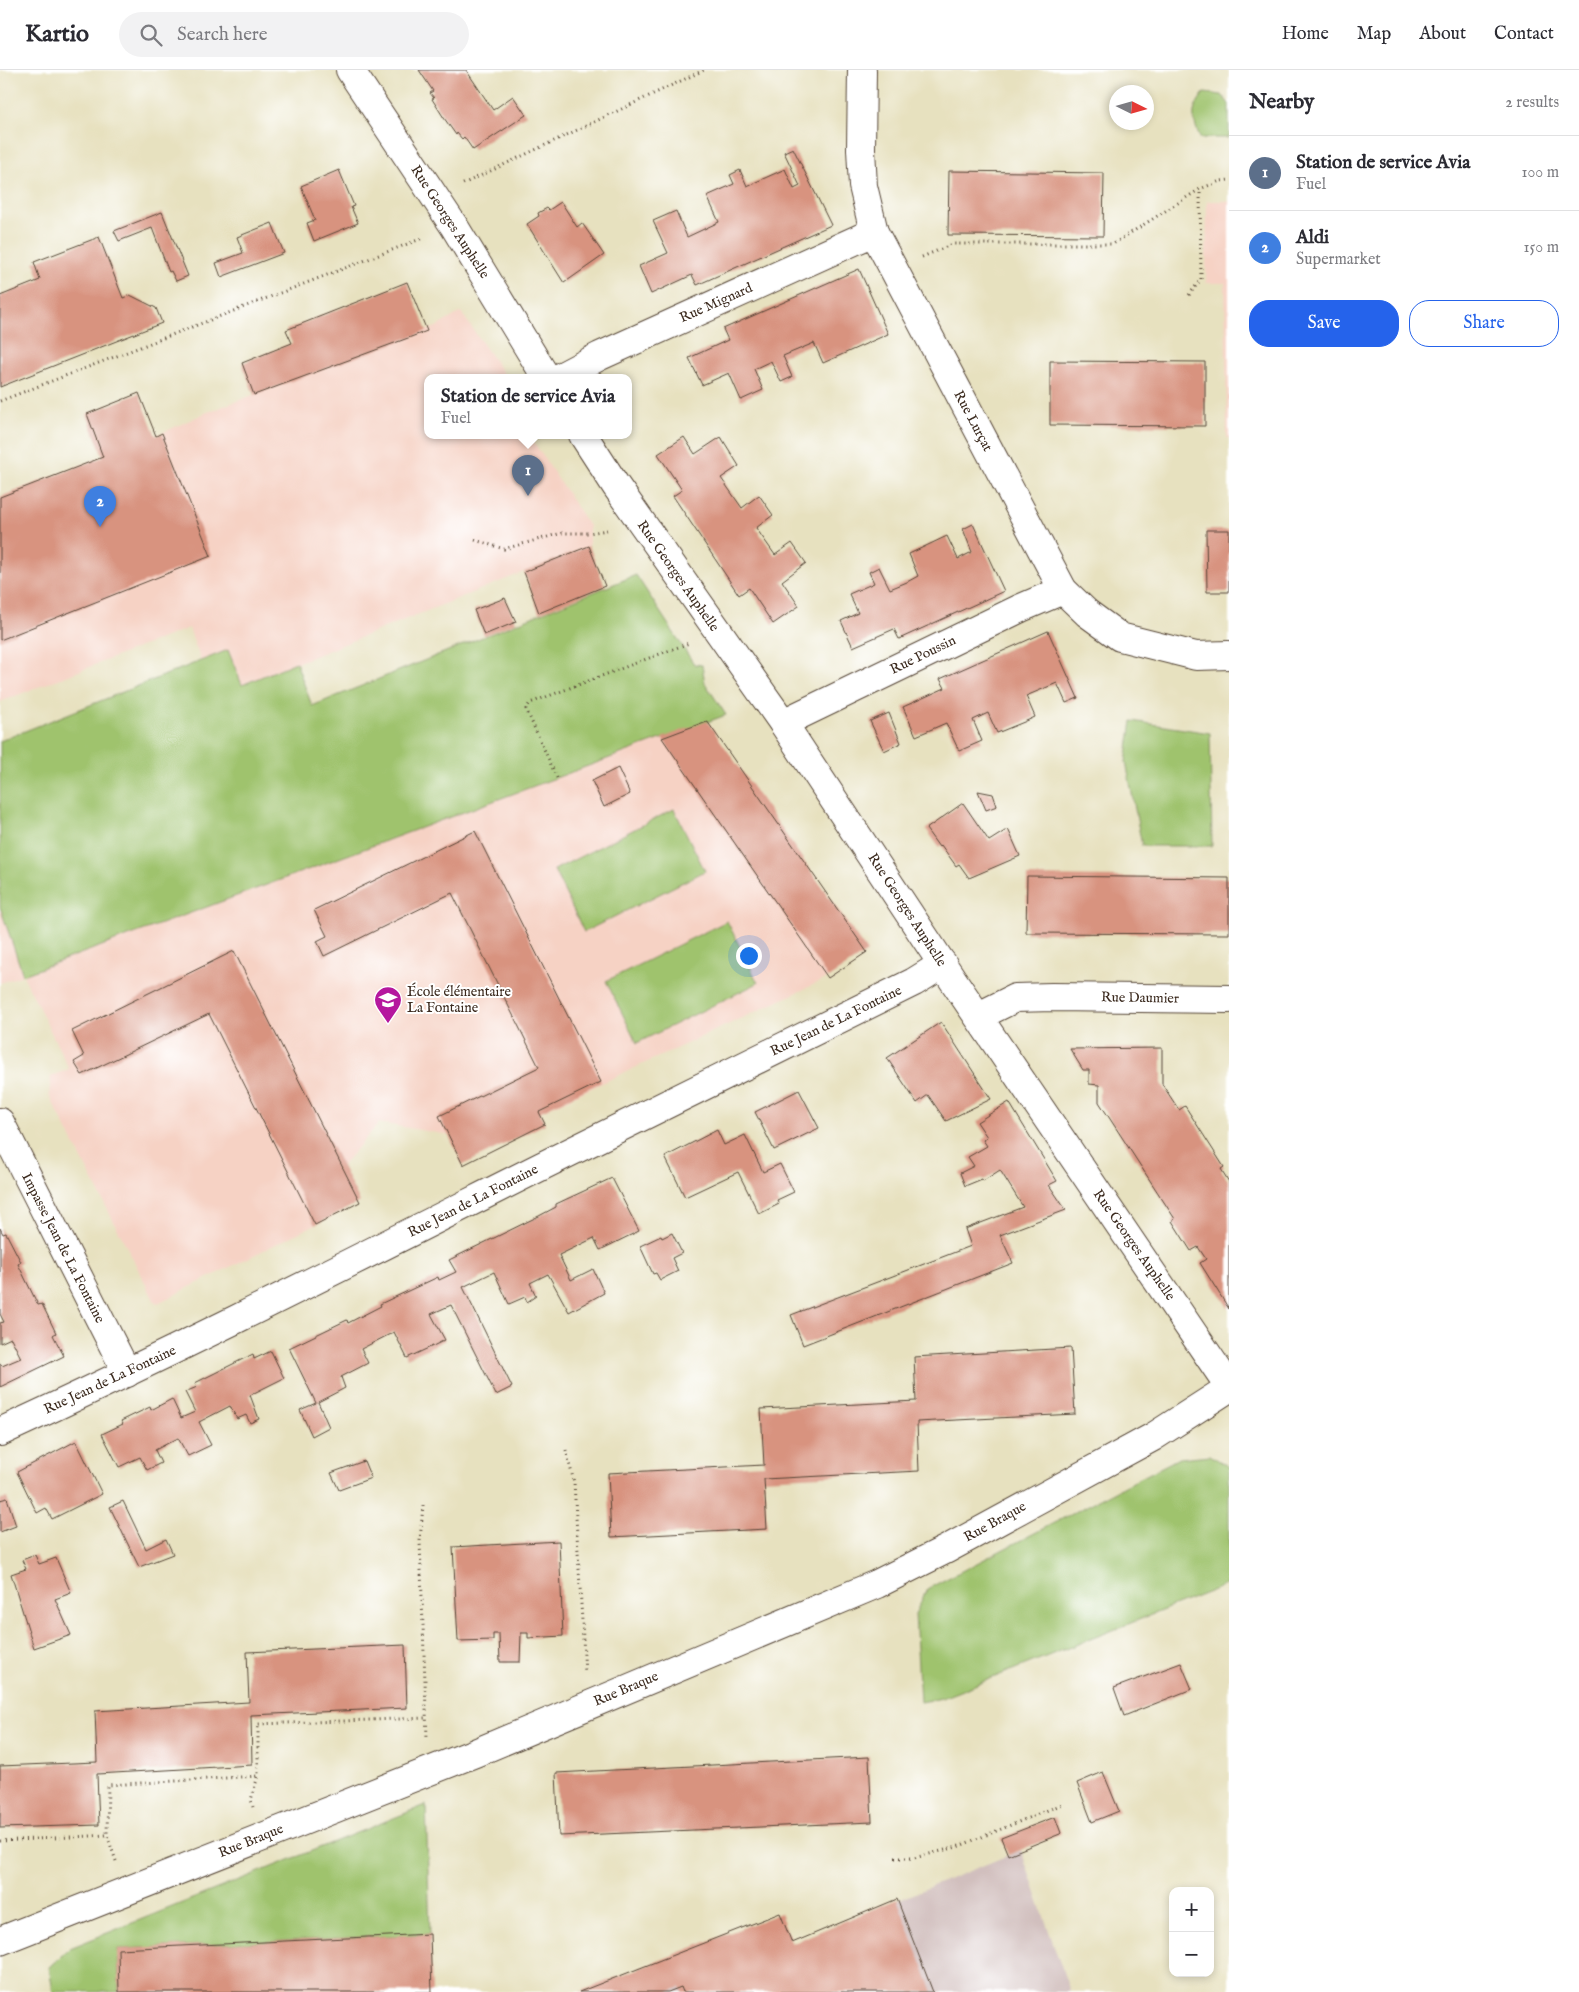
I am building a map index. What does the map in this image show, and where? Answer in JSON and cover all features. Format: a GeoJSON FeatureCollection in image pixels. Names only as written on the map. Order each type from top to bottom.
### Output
{"type":"FeatureCollection","features":[{"type":"Feature","properties":{"kind":"street","name":"Rue Georges Auphelle"},"geometry":{"type":"LineString","coordinates":[[350,70],[454,226],[544,374]]}},
{"type":"Feature","properties":{"kind":"street","name":"Rue Lurçat"},"geometry":{"type":"LineString","coordinates":[[862,70],[861,150],[864,186],[874,232],[1064,590],[1088,613],[1120,637],[1196,656],[1229,656]]}},
{"type":"Feature","properties":{"kind":"street","name":"Rue Mignard"},"geometry":{"type":"LineString","coordinates":[[566,374],[600,356],[874,232]]}},
{"type":"Feature","properties":{"kind":"street","name":"Rue Georges Auphelle"},"geometry":{"type":"LineString","coordinates":[[586,439],[642,524],[783,723],[1229,1387]]}},
{"type":"Feature","properties":{"kind":"street","name":"Rue Poussin"},"geometry":{"type":"LineString","coordinates":[[783,723],[1021,608],[1064,590]]}},
{"type":"Feature","properties":{"kind":"street","name":"Rue Jean de La Fontaine"},"geometry":{"type":"LineString","coordinates":[[0,1432],[127,1373],[914,982],[944,964]]}},
{"type":"Feature","properties":{"kind":"street","name":"Rue Daumier"},"geometry":{"type":"LineString","coordinates":[[979,1016],[1015,998],[1229,999]]}},
{"type":"Feature","properties":{"kind":"street","name":"Impasse Jean de La Fontaine"},"geometry":{"type":"LineString","coordinates":[[0,1122],[127,1373]]}},
{"type":"Feature","properties":{"kind":"street","name":"Rue Braque"},"geometry":{"type":"LineString","coordinates":[[0,1941],[437,1767],[877,1584],[947,1549],[1153,1437],[1229,1387]]}},
{"type":"Feature","properties":{"kind":"path"},"geometry":{"type":"LineString","coordinates":[[486,173],[704,70]]}},
{"type":"Feature","properties":{"kind":"path"},"geometry":{"type":"LineString","coordinates":[[895,274],[927,254],[953,244],[1113,244],[1200,189],[1220,181],[1229,180]]}},
{"type":"Feature","properties":{"kind":"path"},"geometry":{"type":"LineString","coordinates":[[1189,295],[1201,279],[1200,189]]}},
{"type":"Feature","properties":{"kind":"path"},"geometry":{"type":"LineString","coordinates":[[0,401],[454,226]]}},
{"type":"Feature","properties":{"kind":"path"},"geometry":{"type":"LineString","coordinates":[[475,540],[504,549],[562,533],[589,533],[642,524]]}},
{"type":"Feature","properties":{"kind":"path"},"geometry":{"type":"LineString","coordinates":[[558,778],[526,709],[530,703],[718,632]]}},
{"type":"Feature","properties":{"kind":"path"},"geometry":{"type":"LineString","coordinates":[[566,1450],[574,1482],[587,1705]]}},
{"type":"Feature","properties":{"kind":"path"},"geometry":{"type":"LineString","coordinates":[[423,1505],[420,1541],[427,1743],[437,1767]]}},
{"type":"Feature","properties":{"kind":"path"},"geometry":{"type":"LineString","coordinates":[[263,1836],[251,1800],[258,1776],[258,1724],[426,1718]]}},
{"type":"Feature","properties":{"kind":"path"},"geometry":{"type":"LineString","coordinates":[[125,1891],[108,1835],[108,1786],[258,1776]]}},
{"type":"Feature","properties":{"kind":"path"},"geometry":{"type":"LineString","coordinates":[[895,1858],[914,1858],[957,1847],[1065,1803]]}},
{"type":"Feature","properties":{"kind":"path"},"geometry":{"type":"LineString","coordinates":[[0,1841],[108,1835]]}},
{"type":"Feature","properties":{"kind":"shaded area"},"geometry":{"type":"Polygon","coordinates":[[[1207,201],[1229,201],[1229,438],[1227,438],[1225,283],[1206,283],[1207,201]]]}},
{"type":"Feature","properties":{"kind":"shaded area"},"geometry":{"type":"Polygon","coordinates":[[[461,312],[503,374],[424,374],[424,439],[532,439],[589,526],[589,546],[242,685],[228,651],[201,661],[189,628],[0,702],[0,497],[162,433],[205,413],[436,327],[461,312]]]}},
{"type":"Feature","properties":{"kind":"shaded area","name":"École élémentaire La Fontaine"},"geometry":{"type":"Polygon","coordinates":[[[707,721],[867,952],[828,978],[540,1112],[545,1124],[463,1165],[449,1135],[379,1123],[342,1166],[360,1202],[156,1304],[49,1095],[51,1076],[69,1069],[23,975],[707,721]]]}},
{"type":"Feature","properties":{"kind":"shaded area"},"geometry":{"type":"Polygon","coordinates":[[[0,907],[23,975],[0,983],[0,907]]]}},
{"type":"Feature","properties":{"kind":"shaded area"},"geometry":{"type":"Polygon","coordinates":[[[1021,1850],[1070,1992],[668,1992],[792,1943],[1021,1850]]]}},
{"type":"Feature","properties":{"kind":"green space"},"geometry":{"type":"Polygon","coordinates":[[[1204,93],[1222,95],[1229,104],[1229,138],[1200,138],[1195,124],[1194,110],[1204,93]]]}},
{"type":"Feature","properties":{"kind":"green space"},"geometry":{"type":"Polygon","coordinates":[[[636,575],[694,664],[702,665],[705,683],[726,715],[23,975],[0,907],[0,741],[228,650],[242,685],[296,662],[312,706],[636,575]]]}},
{"type":"Feature","properties":{"kind":"green space"},"geometry":{"type":"Polygon","coordinates":[[[1132,721],[1210,733],[1212,846],[1142,846],[1126,762],[1132,721]]]}},
{"type":"Feature","properties":{"kind":"green space"},"geometry":{"type":"Polygon","coordinates":[[[674,809],[705,871],[584,932],[554,870],[674,809]]]}},
{"type":"Feature","properties":{"kind":"green space"},"geometry":{"type":"Polygon","coordinates":[[[727,921],[758,983],[637,1043],[606,981],[727,921]]]}},
{"type":"Feature","properties":{"kind":"green space"},"geometry":{"type":"Polygon","coordinates":[[[1210,1455],[1229,1467],[1229,1584],[942,1698],[920,1702],[915,1614],[927,1589],[1179,1458],[1210,1455]]]}},
{"type":"Feature","properties":{"kind":"green space"},"geometry":{"type":"Polygon","coordinates":[[[426,1805],[430,1934],[118,1949],[119,1992],[53,1992],[49,1967],[70,1948],[426,1805]]]}},
{"type":"Feature","properties":{"kind":"building"},"geometry":{"type":"Polygon","coordinates":[[[419,70],[466,70],[493,110],[513,96],[526,115],[473,150],[464,137],[462,139],[457,133],[456,135],[444,118],[432,99],[434,98],[430,93],[433,91],[419,70]]]}},
{"type":"Feature","properties":{"kind":"building"},"geometry":{"type":"Polygon","coordinates":[[[793,148],[831,225],[697,285],[692,275],[651,294],[639,266],[668,253],[653,221],[676,211],[687,237],[719,222],[707,196],[734,184],[730,175],[740,170],[747,186],[785,169],[794,189],[800,186],[784,152],[793,148]]]}},
{"type":"Feature","properties":{"kind":"building"},"geometry":{"type":"Polygon","coordinates":[[[339,170],[354,206],[351,207],[358,223],[314,241],[307,223],[315,220],[301,186],[339,170]]]}},
{"type":"Feature","properties":{"kind":"building"},"geometry":{"type":"Polygon","coordinates":[[[949,171],[1104,173],[1103,236],[948,235],[949,171]]]}},
{"type":"Feature","properties":{"kind":"building"},"geometry":{"type":"Polygon","coordinates":[[[561,202],[577,227],[582,223],[604,255],[564,283],[527,224],[539,216],[538,213],[547,208],[549,210],[561,202]]]}},
{"type":"Feature","properties":{"kind":"building"},"geometry":{"type":"Polygon","coordinates":[[[162,212],[188,276],[176,281],[171,271],[169,272],[152,228],[119,241],[114,231],[162,212]]]}},
{"type":"Feature","properties":{"kind":"building"},"geometry":{"type":"Polygon","coordinates":[[[272,223],[284,253],[221,277],[216,263],[243,253],[237,237],[272,223]]]}},
{"type":"Feature","properties":{"kind":"building"},"geometry":{"type":"Polygon","coordinates":[[[99,237],[123,298],[130,295],[156,308],[162,323],[0,387],[0,296],[40,280],[34,262],[99,237]]]}},
{"type":"Feature","properties":{"kind":"building"},"geometry":{"type":"Polygon","coordinates":[[[859,269],[888,334],[823,363],[814,343],[783,356],[792,377],[781,382],[771,361],[754,369],[763,390],[741,400],[729,373],[702,385],[689,358],[728,340],[723,329],[859,269]]]}},
{"type":"Feature","properties":{"kind":"building"},"geometry":{"type":"Polygon","coordinates":[[[407,282],[427,331],[254,395],[242,363],[292,343],[286,330],[407,282]]]}},
{"type":"Feature","properties":{"kind":"building"},"geometry":{"type":"Polygon","coordinates":[[[1050,361],[1205,362],[1205,426],[1050,425],[1050,361]]]}},
{"type":"Feature","properties":{"kind":"building"},"geometry":{"type":"Polygon","coordinates":[[[139,393],[156,436],[162,433],[211,556],[0,640],[0,497],[103,457],[87,414],[139,393]]]}},
{"type":"Feature","properties":{"kind":"building"},"geometry":{"type":"Polygon","coordinates":[[[684,437],[695,454],[721,437],[739,466],[721,478],[742,508],[759,495],[773,515],[756,528],[775,555],[792,543],[806,563],[782,581],[799,606],[773,624],[749,588],[739,595],[673,496],[682,490],[658,454],[684,437]]]}},
{"type":"Feature","properties":{"kind":"building"},"geometry":{"type":"Polygon","coordinates":[[[973,524],[1004,591],[899,639],[894,629],[853,647],[841,621],[858,613],[849,594],[874,583],[869,572],[879,567],[890,589],[907,582],[918,576],[909,554],[947,536],[958,559],[972,552],[963,529],[973,524]]]}},
{"type":"Feature","properties":{"kind":"building"},"geometry":{"type":"Polygon","coordinates":[[[1206,530],[1229,530],[1229,592],[1207,592],[1206,530]]]}},
{"type":"Feature","properties":{"kind":"building"},"geometry":{"type":"Polygon","coordinates":[[[589,546],[605,586],[539,613],[524,572],[589,546]]]}},
{"type":"Feature","properties":{"kind":"building"},"geometry":{"type":"Polygon","coordinates":[[[505,598],[516,622],[484,635],[474,610],[505,598]]]}},
{"type":"Feature","properties":{"kind":"building"},"geometry":{"type":"Polygon","coordinates":[[[1048,631],[1078,698],[1066,703],[1057,683],[1026,696],[1035,717],[997,733],[988,713],[973,720],[982,741],[959,751],[946,723],[916,736],[903,707],[945,688],[940,679],[1048,631]]]}},
{"type":"Feature","properties":{"kind":"building"},"geometry":{"type":"Polygon","coordinates":[[[889,713],[901,743],[884,751],[870,721],[889,713]]]}},
{"type":"Feature","properties":{"kind":"building"},"geometry":{"type":"Polygon","coordinates":[[[707,721],[867,952],[828,978],[662,738],[707,721]]]}},
{"type":"Feature","properties":{"kind":"building"},"geometry":{"type":"Polygon","coordinates":[[[618,768],[630,794],[604,807],[592,781],[618,768]]]}},
{"type":"Feature","properties":{"kind":"building"},"geometry":{"type":"Polygon","coordinates":[[[978,791],[993,794],[997,806],[986,810],[978,791]]]}},
{"type":"Feature","properties":{"kind":"building"},"geometry":{"type":"Polygon","coordinates":[[[963,803],[989,841],[1008,829],[1020,856],[969,878],[959,864],[956,866],[941,845],[939,847],[926,829],[963,803]]]}},
{"type":"Feature","properties":{"kind":"building"},"geometry":{"type":"Polygon","coordinates":[[[475,831],[601,1082],[539,1112],[545,1124],[463,1165],[439,1116],[539,1067],[452,893],[324,956],[317,941],[327,936],[314,910],[475,831]]]}},
{"type":"Feature","properties":{"kind":"building"},"geometry":{"type":"Polygon","coordinates":[[[1027,876],[1229,878],[1229,934],[1026,933],[1027,876]]]}},
{"type":"Feature","properties":{"kind":"building"},"geometry":{"type":"Polygon","coordinates":[[[234,951],[360,1202],[315,1225],[209,1014],[82,1075],[74,1062],[84,1056],[72,1031],[234,951]]]}},
{"type":"Feature","properties":{"kind":"building"},"geometry":{"type":"Polygon","coordinates":[[[941,1022],[991,1099],[946,1121],[928,1095],[917,1103],[887,1058],[941,1022]]]}},
{"type":"Feature","properties":{"kind":"building"},"geometry":{"type":"Polygon","coordinates":[[[1162,1048],[1162,1084],[1179,1110],[1185,1106],[1224,1167],[1221,1169],[1229,1182],[1229,1309],[1200,1263],[1206,1259],[1198,1247],[1191,1251],[1172,1221],[1175,1219],[1099,1102],[1099,1085],[1089,1084],[1089,1070],[1083,1070],[1070,1049],[1162,1048]]]}},
{"type":"Feature","properties":{"kind":"building"},"geometry":{"type":"Polygon","coordinates":[[[799,1090],[819,1128],[774,1150],[755,1112],[799,1090]]]}},
{"type":"Feature","properties":{"kind":"building"},"geometry":{"type":"Polygon","coordinates":[[[1009,1102],[1057,1181],[1049,1185],[1066,1210],[1000,1235],[1013,1263],[803,1345],[791,1315],[971,1246],[965,1229],[1023,1207],[1000,1170],[983,1181],[982,1179],[965,1186],[960,1173],[974,1166],[968,1157],[987,1146],[983,1140],[987,1137],[977,1122],[1009,1102]]]}},
{"type":"Feature","properties":{"kind":"building"},"geometry":{"type":"Polygon","coordinates":[[[717,1130],[724,1145],[745,1135],[763,1172],[780,1164],[794,1192],[777,1200],[779,1204],[759,1214],[738,1172],[685,1197],[665,1157],[717,1130]]]}},
{"type":"Feature","properties":{"kind":"building"},"geometry":{"type":"Polygon","coordinates":[[[612,1178],[639,1231],[600,1250],[594,1238],[559,1255],[571,1280],[593,1269],[604,1293],[569,1312],[548,1274],[530,1283],[536,1296],[527,1302],[525,1297],[509,1304],[494,1272],[463,1287],[512,1387],[496,1395],[451,1305],[431,1314],[445,1340],[435,1345],[407,1358],[394,1332],[361,1349],[368,1363],[341,1377],[345,1388],[318,1402],[329,1427],[312,1436],[300,1410],[316,1403],[289,1348],[347,1320],[348,1323],[381,1306],[380,1304],[438,1277],[439,1280],[456,1272],[449,1260],[539,1216],[556,1207],[556,1204],[612,1178]]]}},
{"type":"Feature","properties":{"kind":"building"},"geometry":{"type":"Polygon","coordinates":[[[0,1228],[3,1234],[6,1233],[21,1262],[18,1264],[38,1305],[42,1304],[56,1333],[53,1335],[64,1356],[0,1387],[0,1363],[2,1366],[21,1358],[11,1338],[0,1343],[0,1323],[4,1322],[0,1314],[0,1228]]]}},
{"type":"Feature","properties":{"kind":"building"},"geometry":{"type":"Polygon","coordinates":[[[672,1233],[682,1253],[672,1258],[678,1271],[660,1280],[656,1273],[653,1274],[640,1246],[672,1233]]]}},
{"type":"Feature","properties":{"kind":"building"},"geometry":{"type":"Polygon","coordinates":[[[1071,1348],[1075,1414],[917,1422],[919,1471],[764,1479],[767,1529],[611,1537],[608,1473],[764,1465],[761,1409],[916,1401],[914,1357],[1071,1348]]]}},
{"type":"Feature","properties":{"kind":"building"},"geometry":{"type":"Polygon","coordinates":[[[271,1351],[284,1378],[250,1395],[259,1419],[250,1423],[246,1415],[237,1419],[230,1406],[199,1422],[211,1445],[188,1456],[178,1438],[155,1450],[161,1463],[147,1470],[140,1457],[119,1467],[102,1434],[123,1424],[121,1421],[150,1407],[151,1410],[172,1399],[181,1418],[195,1412],[185,1392],[197,1387],[195,1383],[253,1354],[254,1359],[271,1351]]]}},
{"type":"Feature","properties":{"kind":"building"},"geometry":{"type":"Polygon","coordinates":[[[76,1441],[102,1494],[52,1519],[46,1508],[37,1513],[17,1472],[76,1441]]]}},
{"type":"Feature","properties":{"kind":"building"},"geometry":{"type":"Polygon","coordinates":[[[364,1461],[371,1478],[339,1490],[331,1473],[364,1461]]]}},
{"type":"Feature","properties":{"kind":"building"},"geometry":{"type":"Polygon","coordinates":[[[7,1498],[16,1526],[0,1532],[0,1500],[7,1498]]]}},
{"type":"Feature","properties":{"kind":"building"},"geometry":{"type":"Polygon","coordinates":[[[123,1501],[146,1549],[166,1539],[173,1554],[139,1567],[110,1507],[123,1501]]]}},
{"type":"Feature","properties":{"kind":"building"},"geometry":{"type":"Polygon","coordinates":[[[559,1541],[563,1636],[528,1638],[528,1633],[521,1633],[520,1662],[500,1662],[499,1634],[493,1634],[493,1640],[458,1641],[453,1547],[559,1541]]]}},
{"type":"Feature","properties":{"kind":"building"},"geometry":{"type":"Polygon","coordinates":[[[35,1555],[39,1564],[56,1558],[71,1593],[55,1599],[71,1635],[34,1648],[11,1574],[26,1569],[22,1560],[35,1555]]]}},
{"type":"Feature","properties":{"kind":"building"},"geometry":{"type":"Polygon","coordinates":[[[405,1645],[407,1708],[251,1715],[252,1765],[97,1774],[99,1825],[0,1828],[0,1766],[97,1762],[95,1711],[249,1702],[247,1652],[405,1645]]]}},
{"type":"Feature","properties":{"kind":"building"},"geometry":{"type":"Polygon","coordinates":[[[1181,1663],[1192,1689],[1124,1716],[1114,1688],[1181,1663]]]}},
{"type":"Feature","properties":{"kind":"building"},"geometry":{"type":"Polygon","coordinates":[[[869,1757],[872,1822],[559,1836],[556,1773],[869,1757]]]}},
{"type":"Feature","properties":{"kind":"building"},"geometry":{"type":"Polygon","coordinates":[[[1103,1772],[1119,1811],[1092,1822],[1077,1783],[1103,1772]]]}},
{"type":"Feature","properties":{"kind":"building"},"geometry":{"type":"Polygon","coordinates":[[[1055,1817],[1060,1834],[1008,1855],[1001,1838],[1055,1817]]]}},
{"type":"Feature","properties":{"kind":"building"},"geometry":{"type":"Polygon","coordinates":[[[897,1899],[933,1992],[683,1992],[681,1987],[668,1992],[579,1992],[780,1913],[792,1943],[897,1899]]]}},
{"type":"Feature","properties":{"kind":"building"},"geometry":{"type":"Polygon","coordinates":[[[430,1934],[432,1992],[119,1992],[118,1949],[430,1934]]]}},
{"type":"Feature","properties":{"kind":"place","name":"Station de service Avia"},"geometry":{"type":"Point","coordinates":[528,496]}},
{"type":"Feature","properties":{"kind":"place","name":"Aldi"},"geometry":{"type":"Point","coordinates":[100,527]}},
{"type":"Feature","properties":{"kind":"place","name":"École élémentaire La Fontaine"},"geometry":{"type":"Point","coordinates":[388,1024]}}]}
